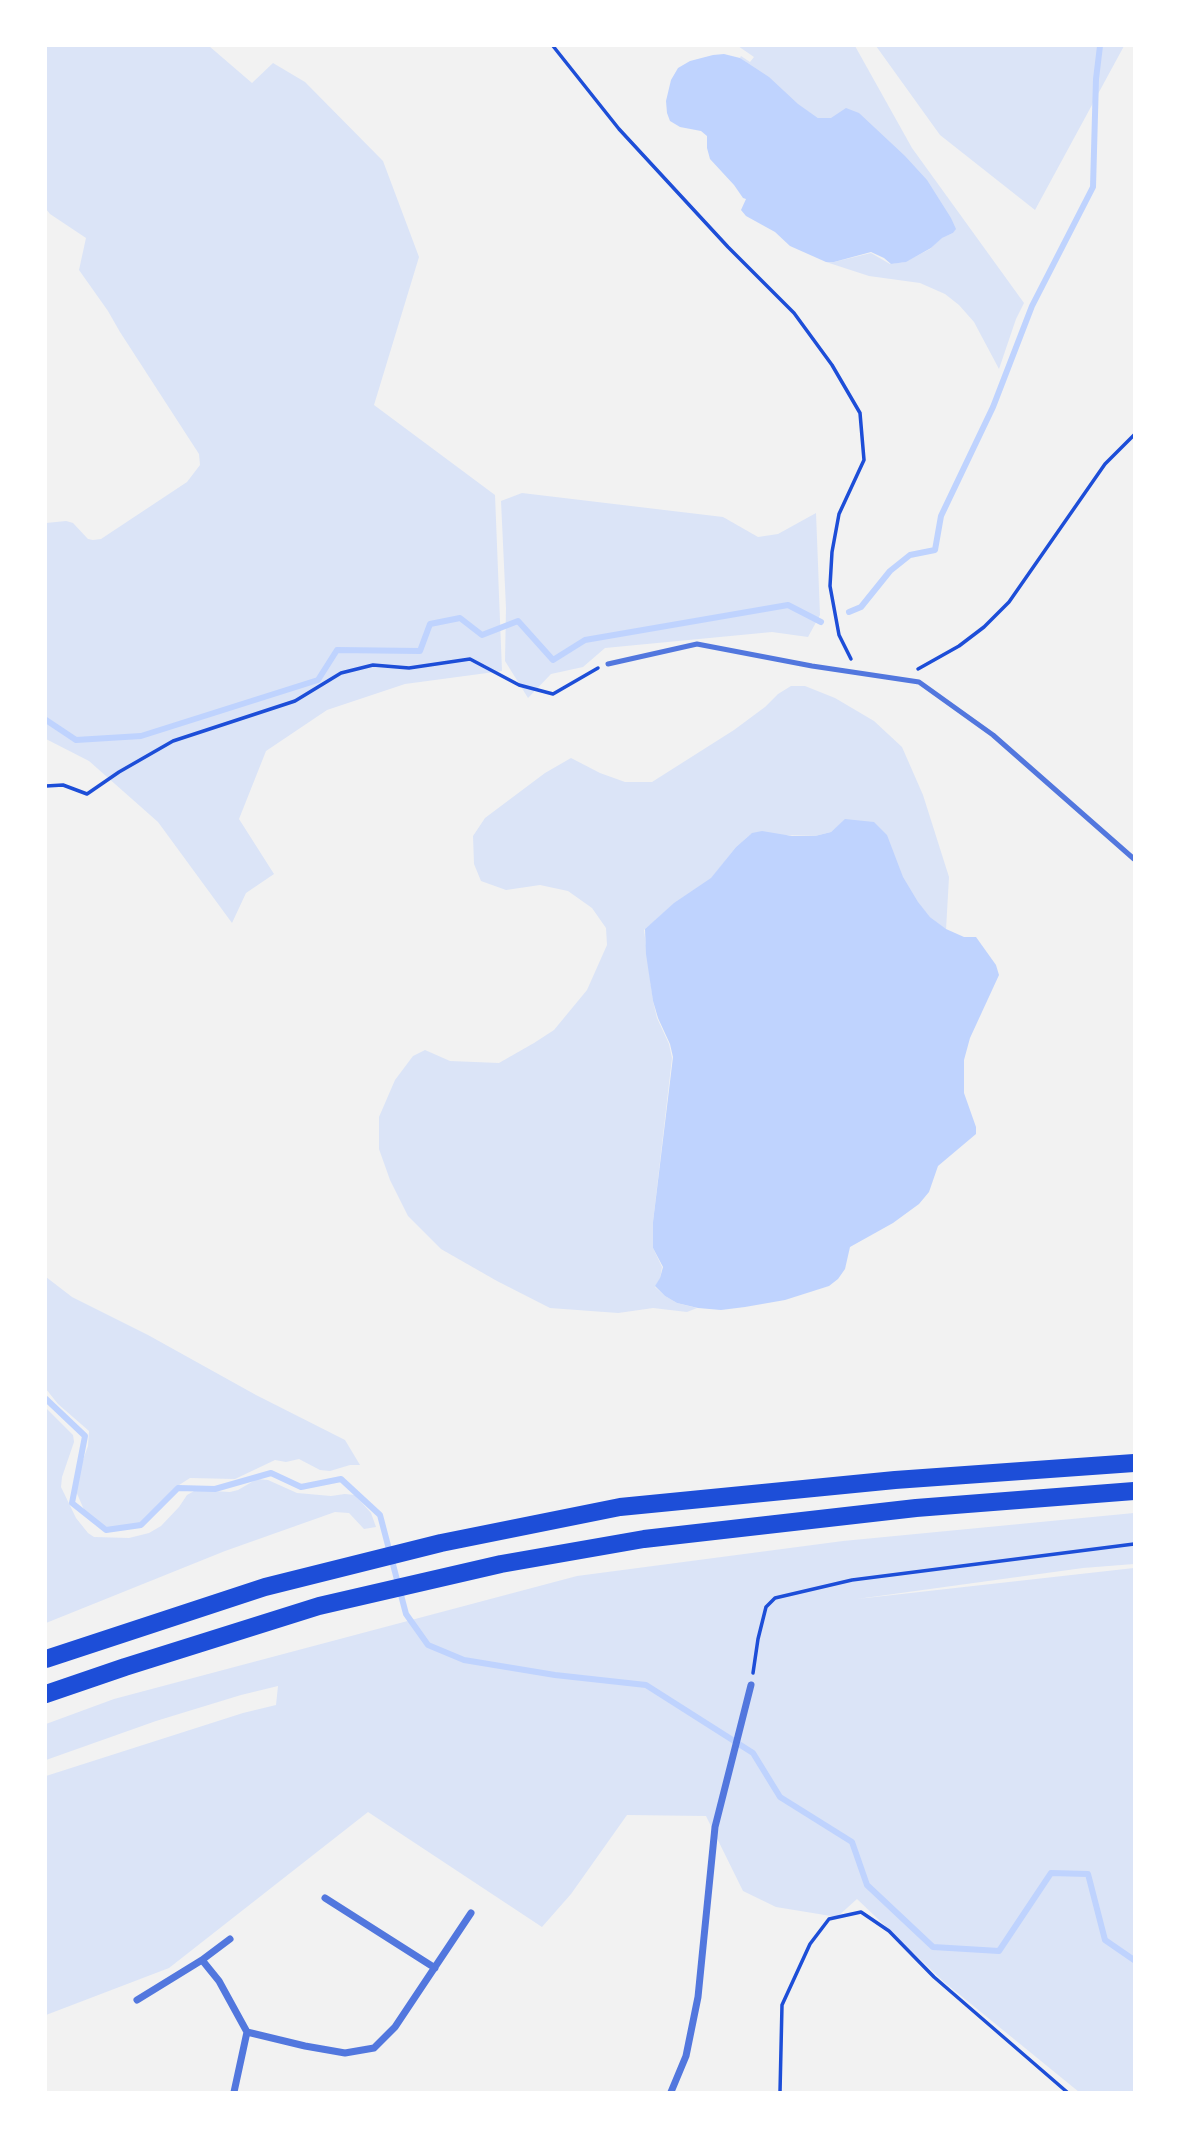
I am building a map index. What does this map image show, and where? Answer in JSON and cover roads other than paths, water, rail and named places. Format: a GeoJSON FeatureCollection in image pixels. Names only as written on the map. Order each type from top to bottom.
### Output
{"type":"FeatureCollection","features":[{"type":"Feature","properties":{"kind":"highway"},"geometry":{"type":"LineString","coordinates":[[46,1659],[265,1587],[441,1543],[620,1507],[895,1480],[1135,1463]]}},
{"type":"Feature","properties":{"kind":"highway"},"geometry":{"type":"LineString","coordinates":[[46,1694],[319,1606],[501,1564],[644,1539],[915,1508],[1135,1491]]}},
{"type":"Feature","properties":{"kind":"street"},"geometry":{"type":"LineString","coordinates":[[671,2092],[686,2056],[698,1997],[715,1827],[751,1685]]}},
{"type":"Feature","properties":{"kind":"street"},"geometry":{"type":"LineString","coordinates":[[325,1898],[435,1968]]}},
{"type":"Feature","properties":{"kind":"street"},"geometry":{"type":"LineString","coordinates":[[247,2032],[345,2053],[374,2048],[395,2027],[471,1913]]}},
{"type":"Feature","properties":{"kind":"street"},"geometry":{"type":"LineString","coordinates":[[137,2000],[202,1960],[230,1939]]}},
{"type":"Feature","properties":{"kind":"street"},"geometry":{"type":"LineString","coordinates":[[202,1960],[219,1981],[247,2032],[234,2092]]}},
{"type":"Feature","properties":{"kind":"lane"},"geometry":{"type":"LineString","coordinates":[[608,664],[698,643],[812,666],[919,682],[993,735],[1135,859]]}},
{"type":"Feature","properties":{"kind":"water"},"geometry":{"type":"Polygon","coordinates":[[[724,54],[740,58],[769,77],[818,118],[831,118],[846,108],[859,113],[927,180],[951,218],[956,229],[953,233],[906,262],[891,264],[871,252],[826,262],[790,246],[775,232],[746,216],[741,210],[746,199],[710,159],[707,136],[701,131],[680,127],[670,121],[667,113],[666,101],[671,80],[678,68],[690,61],[724,54]]]}},
{"type":"Feature","properties":{"kind":"water"},"geometry":{"type":"Polygon","coordinates":[[[845,819],[874,822],[887,835],[903,877],[930,917],[946,929],[964,937],[976,937],[996,965],[999,975],[970,1038],[964,1060],[964,1093],[976,1134],[938,1166],[929,1192],[919,1204],[893,1223],[850,1247],[845,1269],[829,1286],[785,1300],[721,1310],[677,1303],[655,1286],[663,1267],[653,1248],[653,1222],[673,1057],[653,1001],[645,929],[674,903],[711,878],[736,847],[752,833],[762,831],[792,836],[815,836],[831,832],[845,819]]]}},
{"type":"Feature","properties":{"kind":"waterway"},"geometry":{"type":"LineString","coordinates":[[849,612],[861,607],[890,571],[910,555],[935,550],[941,516],[993,407],[1032,306],[1093,187],[1096,79],[1100,46]]}},
{"type":"Feature","properties":{"kind":"waterway"},"geometry":{"type":"LineString","coordinates":[[46,720],[76,740],[141,736],[318,680],[337,650],[420,651],[430,624],[460,618],[482,635],[518,621],[553,660],[585,640],[788,605],[821,622]]}},
{"type":"Feature","properties":{"kind":"waterway"},"geometry":{"type":"LineString","coordinates":[[46,1399],[85,1436],[72,1503],[106,1530],[141,1525],[178,1488],[215,1489],[271,1473],[301,1487],[341,1479],[380,1515],[406,1614],[428,1645],[464,1660],[555,1675],[646,1685],[753,1753],[780,1797],[852,1842],[867,1885],[933,1947],[999,1951],[1051,1873],[1088,1874],[1105,1940],[1134,1960]]}}]}
